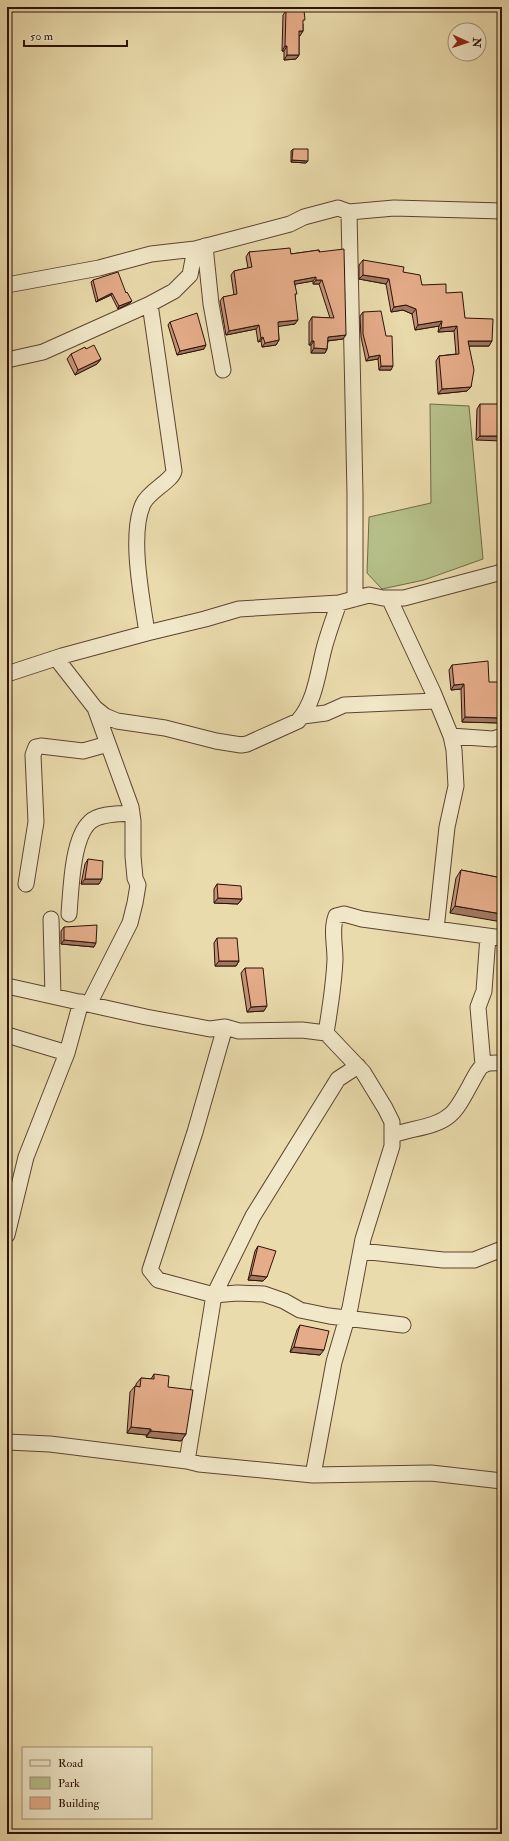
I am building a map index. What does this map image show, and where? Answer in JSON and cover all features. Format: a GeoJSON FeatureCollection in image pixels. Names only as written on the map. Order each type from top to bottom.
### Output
{"type":"FeatureCollection","features":[{"type":"Feature","properties":{"kind":"street"},"geometry":{"type":"LineString","coordinates":[[7,285],[99,268],[151,254],[200,248],[290,224],[321,212],[338,208],[349,212],[394,208],[502,211]]}},
{"type":"Feature","properties":{"kind":"street"},"geometry":{"type":"LineString","coordinates":[[349,212],[355,494],[355,599]]}},
{"type":"Feature","properties":{"kind":"street"},"geometry":{"type":"LineString","coordinates":[[7,360],[43,352],[150,304],[174,291],[190,275],[200,248]]}},
{"type":"Feature","properties":{"kind":"street"},"geometry":{"type":"LineString","coordinates":[[200,248],[223,370]]}},
{"type":"Feature","properties":{"kind":"street"},"geometry":{"type":"LineString","coordinates":[[146,633],[136,537],[138,516],[144,502],[154,490],[171,478],[174,471],[150,304]]}},
{"type":"Feature","properties":{"kind":"street"},"geometry":{"type":"LineString","coordinates":[[7,674],[56,658],[239,609],[339,603],[369,596],[404,598],[502,572]]}},
{"type":"Feature","properties":{"kind":"street"},"geometry":{"type":"LineString","coordinates":[[389,598],[410,640],[451,736],[456,757],[456,786],[447,827],[436,929]]}},
{"type":"Feature","properties":{"kind":"street"},"geometry":{"type":"LineString","coordinates":[[56,658],[95,708],[105,716],[117,721],[165,728],[216,741],[240,745],[247,744],[287,727],[298,721],[303,716],[314,690],[326,643],[339,603]]}},
{"type":"Feature","properties":{"kind":"street"},"geometry":{"type":"LineString","coordinates":[[303,716],[326,713],[344,705],[436,701]]}},
{"type":"Feature","properties":{"kind":"street"},"geometry":{"type":"LineString","coordinates":[[7,1235],[26,1157],[85,1003],[130,923],[135,903],[138,885],[135,878],[132,856],[132,813],[95,708]]}},
{"type":"Feature","properties":{"kind":"street"},"geometry":{"type":"LineString","coordinates":[[451,736],[493,739],[502,736]]}},
{"type":"Feature","properties":{"kind":"street"},"geometry":{"type":"LineString","coordinates":[[26,884],[36,822],[33,755],[36,748],[41,746],[83,751],[108,744]]}},
{"type":"Feature","properties":{"kind":"street"},"geometry":{"type":"LineString","coordinates":[[69,914],[75,854],[82,832],[90,821],[116,814],[132,813]]}},
{"type":"Feature","properties":{"kind":"street"},"geometry":{"type":"LineString","coordinates":[[326,1034],[335,959],[334,920],[336,916],[344,914],[362,919],[495,937],[484,991],[478,1007],[483,1065]]}},
{"type":"Feature","properties":{"kind":"street"},"geometry":{"type":"LineString","coordinates":[[51,919],[53,996]]}},
{"type":"Feature","properties":{"kind":"street"},"geometry":{"type":"LineString","coordinates":[[7,986],[146,1017],[210,1029],[225,1027],[239,1031],[276,1029],[302,1030],[326,1034],[358,1066],[386,1108],[392,1122],[392,1146],[367,1224],[347,1319],[334,1362],[313,1475]]}},
{"type":"Feature","properties":{"kind":"street"},"geometry":{"type":"LineString","coordinates":[[225,1027],[195,1132],[150,1270],[158,1280],[214,1295],[237,1293],[264,1294],[284,1301],[300,1310],[347,1319],[403,1325]]}},
{"type":"Feature","properties":{"kind":"street"},"geometry":{"type":"LineString","coordinates":[[7,1035],[67,1053]]}},
{"type":"Feature","properties":{"kind":"street"},"geometry":{"type":"LineString","coordinates":[[393,1135],[434,1124],[451,1115],[464,1099],[480,1067],[483,1065],[502,1063]]}},
{"type":"Feature","properties":{"kind":"street"},"geometry":{"type":"LineString","coordinates":[[187,1461],[214,1295],[253,1216],[338,1079],[358,1066]]}},
{"type":"Feature","properties":{"kind":"street"},"geometry":{"type":"LineString","coordinates":[[361,1251],[443,1260],[474,1260],[502,1249]]}},
{"type":"Feature","properties":{"kind":"street"},"geometry":{"type":"LineString","coordinates":[[7,1442],[50,1444],[187,1461],[199,1464],[313,1475],[430,1473],[502,1481]]}},
{"type":"Feature","properties":{"kind":"green space"},"geometry":{"type":"Polygon","coordinates":[[[430,404],[469,406],[483,559],[424,580],[382,589],[367,573],[369,517],[431,503],[430,404]]]}},
{"type":"Feature","properties":{"kind":"building"},"geometry":{"type":"Polygon","coordinates":[[[304,10],[305,20],[303,20],[303,31],[299,31],[299,55],[287,55],[287,46],[285,46],[286,11],[304,10]]]}},
{"type":"Feature","properties":{"kind":"building"},"geometry":{"type":"Polygon","coordinates":[[[293,149],[308,149],[308,161],[292,160],[293,149]]]}},
{"type":"Feature","properties":{"kind":"building"},"geometry":{"type":"Polygon","coordinates":[[[290,248],[291,254],[319,250],[319,252],[344,249],[346,335],[328,337],[327,349],[314,348],[314,341],[312,341],[312,317],[334,318],[322,280],[316,280],[316,277],[294,281],[297,294],[295,294],[298,320],[278,322],[279,340],[265,343],[263,337],[261,338],[259,325],[229,331],[223,297],[237,294],[234,271],[252,267],[249,252],[290,248]]]}},
{"type":"Feature","properties":{"kind":"building"},"geometry":{"type":"Polygon","coordinates":[[[363,260],[404,267],[403,272],[420,275],[422,285],[446,284],[446,293],[462,292],[465,318],[493,319],[492,341],[468,341],[474,370],[471,387],[442,389],[439,356],[459,354],[457,326],[441,328],[442,321],[418,325],[416,309],[406,305],[394,307],[389,279],[363,275],[363,260]]]}},
{"type":"Feature","properties":{"kind":"building"},"geometry":{"type":"Polygon","coordinates":[[[118,272],[126,293],[127,292],[132,301],[119,306],[112,293],[98,300],[93,280],[118,272]]]}},
{"type":"Feature","properties":{"kind":"building"},"geometry":{"type":"Polygon","coordinates":[[[381,311],[386,336],[392,336],[393,366],[381,366],[380,355],[369,357],[363,334],[363,312],[381,311]]]}},
{"type":"Feature","properties":{"kind":"building"},"geometry":{"type":"Polygon","coordinates":[[[197,313],[206,345],[180,351],[170,322],[197,313]]]}},
{"type":"Feature","properties":{"kind":"building"},"geometry":{"type":"Polygon","coordinates":[[[94,345],[101,359],[78,370],[71,354],[85,347],[86,349],[94,345]]]}},
{"type":"Feature","properties":{"kind":"building"},"geometry":{"type":"Polygon","coordinates":[[[480,404],[499,404],[499,422],[502,422],[502,436],[480,436],[480,404]]]}},
{"type":"Feature","properties":{"kind":"building"},"geometry":{"type":"Polygon","coordinates":[[[488,661],[489,682],[502,682],[502,718],[465,717],[464,684],[454,685],[452,665],[488,661]]]}},
{"type":"Feature","properties":{"kind":"building"},"geometry":{"type":"Polygon","coordinates":[[[88,859],[103,861],[102,879],[85,879],[88,859]]]}},
{"type":"Feature","properties":{"kind":"building"},"geometry":{"type":"Polygon","coordinates":[[[461,870],[502,878],[502,914],[455,906],[461,870]]]}},
{"type":"Feature","properties":{"kind":"building"},"geometry":{"type":"Polygon","coordinates":[[[217,884],[241,886],[242,899],[218,898],[217,884]]]}},
{"type":"Feature","properties":{"kind":"building"},"geometry":{"type":"Polygon","coordinates":[[[97,925],[96,943],[64,940],[64,927],[97,925]]]}},
{"type":"Feature","properties":{"kind":"building"},"geometry":{"type":"Polygon","coordinates":[[[217,938],[237,938],[239,961],[219,961],[217,938]]]}},
{"type":"Feature","properties":{"kind":"building"},"geometry":{"type":"Polygon","coordinates":[[[245,968],[263,968],[267,1006],[251,1007],[245,968]]]}},
{"type":"Feature","properties":{"kind":"building"},"geometry":{"type":"Polygon","coordinates":[[[258,1246],[276,1251],[267,1277],[251,1275],[258,1246]]]}},
{"type":"Feature","properties":{"kind":"building"},"geometry":{"type":"Polygon","coordinates":[[[300,1325],[329,1331],[324,1350],[294,1347],[300,1325]]]}},
{"type":"Feature","properties":{"kind":"building"},"geometry":{"type":"Polygon","coordinates":[[[154,1374],[169,1376],[168,1387],[193,1390],[186,1434],[151,1431],[151,1429],[131,1427],[135,1386],[140,1387],[141,1378],[154,1379],[154,1374]]]}}]}
